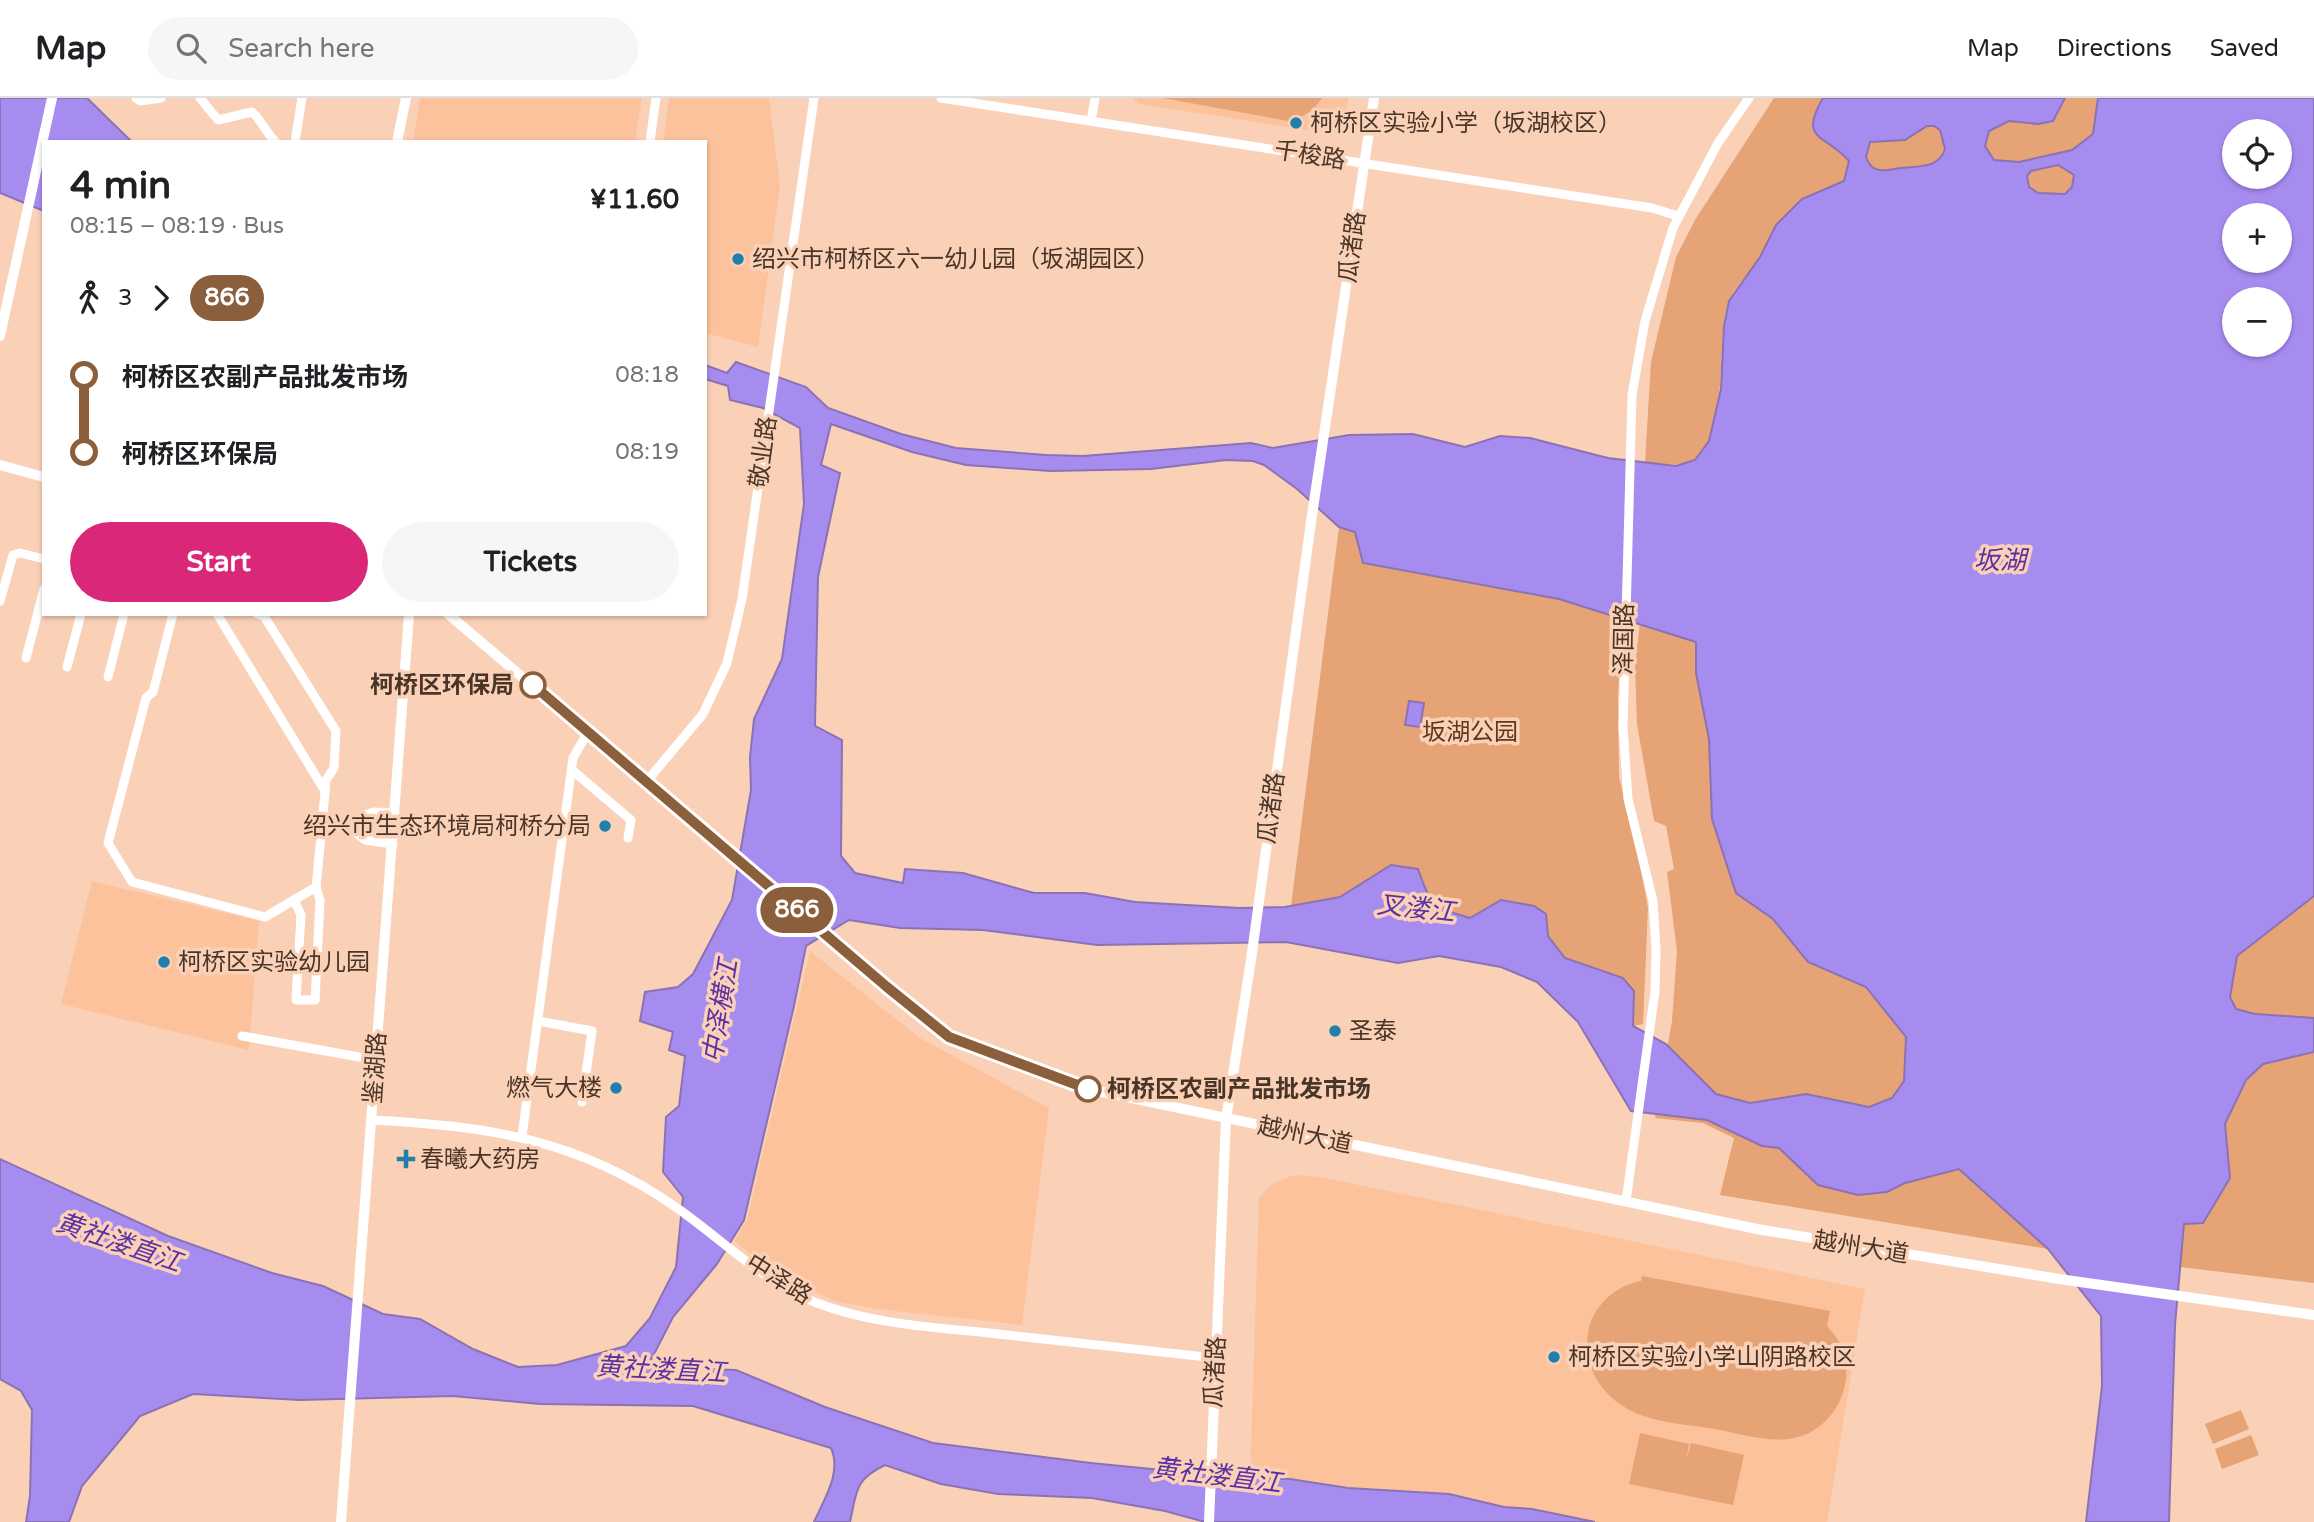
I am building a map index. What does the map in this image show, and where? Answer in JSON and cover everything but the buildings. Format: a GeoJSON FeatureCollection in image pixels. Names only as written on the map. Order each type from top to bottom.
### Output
{"type":"FeatureCollection","features":[{"type":"Feature","properties":{"kind":"street"},"geometry":{"type":"LineString","coordinates":[[43,140],[52,98]]}},
{"type":"Feature","properties":{"kind":"street"},"geometry":{"type":"LineString","coordinates":[[136,98],[140,102],[161,98]]}},
{"type":"Feature","properties":{"kind":"street"},"geometry":{"type":"LineString","coordinates":[[200,98],[218,120],[251,112],[261,120],[274,140]]}},
{"type":"Feature","properties":{"kind":"street"},"geometry":{"type":"LineString","coordinates":[[295,140],[302,98]]}},
{"type":"Feature","properties":{"kind":"street"},"geometry":{"type":"LineString","coordinates":[[397,140],[406,98]]}},
{"type":"Feature","properties":{"kind":"street"},"geometry":{"type":"LineString","coordinates":[[650,140],[656,98]]}},
{"type":"Feature","properties":{"kind":"street","name":"敬业路"},"geometry":{"type":"LineString","coordinates":[[647,781],[703,714],[727,663],[742,599],[814,98]]}},
{"type":"Feature","properties":{"kind":"street","name":"千梭路"},"geometry":{"type":"LineString","coordinates":[[941,98],[1652,208],[1678,216]]}},
{"type":"Feature","properties":{"kind":"street"},"geometry":{"type":"LineString","coordinates":[[1091,121],[1095,98]]}},
{"type":"Feature","properties":{"kind":"street","name":"瓜渚路"},"geometry":{"type":"LineString","coordinates":[[1209,1522],[1226,1119],[1374,98]]}},
{"type":"Feature","properties":{"kind":"street","name":"泽国路"},"geometry":{"type":"LineString","coordinates":[[1626,1201],[1656,982],[1654,913],[1643,850],[1628,799],[1623,728],[1632,395],[1645,321],[1660,264],[1678,216],[1718,144],[1749,98]]}},
{"type":"Feature","properties":{"kind":"street"},"geometry":{"type":"LineString","coordinates":[[0,336],[42,143]]}},
{"type":"Feature","properties":{"kind":"street"},"geometry":{"type":"LineString","coordinates":[[0,465],[42,476]]}},
{"type":"Feature","properties":{"kind":"street"},"geometry":{"type":"LineString","coordinates":[[0,601],[13,555],[20,552],[42,558]]}},
{"type":"Feature","properties":{"kind":"street"},"geometry":{"type":"LineString","coordinates":[[26,658],[42,597]]}},
{"type":"Feature","properties":{"kind":"street"},"geometry":{"type":"LineString","coordinates":[[67,667],[80,616]]}},
{"type":"Feature","properties":{"kind":"street"},"geometry":{"type":"LineString","coordinates":[[108,677],[123,616]]}},
{"type":"Feature","properties":{"kind":"street"},"geometry":{"type":"LineString","coordinates":[[172,616],[153,692],[146,698],[108,843],[132,882],[265,917],[316,887]]}},
{"type":"Feature","properties":{"kind":"street"},"geometry":{"type":"LineString","coordinates":[[219,616],[325,791]]}},
{"type":"Feature","properties":{"kind":"street"},"geometry":{"type":"LineString","coordinates":[[264,616],[336,731],[334,768],[326,780],[316,887],[320,900],[316,1000],[296,1000],[302,915],[294,900]]}},
{"type":"Feature","properties":{"kind":"street","name":"鉴湖路"},"geometry":{"type":"LineString","coordinates":[[341,1522],[409,616]]}},
{"type":"Feature","properties":{"kind":"street","name":"越州大道"},"geometry":{"type":"LineString","coordinates":[[450,616],[949,1037],[1088,1089],[1757,1229],[2059,1279],[2314,1315]]}},
{"type":"Feature","properties":{"kind":"street"},"geometry":{"type":"LineString","coordinates":[[522,1136],[573,758],[588,732]]}},
{"type":"Feature","properties":{"kind":"street"},"geometry":{"type":"LineString","coordinates":[[572,770],[631,820],[628,838]]}},
{"type":"Feature","properties":{"kind":"street"},"geometry":{"type":"LineString","coordinates":[[393,844],[365,841],[356,834],[356,824],[362,816],[374,812],[395,813]]}},
{"type":"Feature","properties":{"kind":"street"},"geometry":{"type":"LineString","coordinates":[[322,826],[356,829]]}},
{"type":"Feature","properties":{"kind":"street"},"geometry":{"type":"LineString","coordinates":[[538,1021],[592,1031],[582,1102]]}},
{"type":"Feature","properties":{"kind":"street"},"geometry":{"type":"LineString","coordinates":[[242,1036],[376,1060]]}},
{"type":"Feature","properties":{"kind":"street","name":"中泽路"},"geometry":{"type":"LineString","coordinates":[[371,1120],[522,1136],[596,1161],[625,1175],[677,1208],[777,1284],[844,1312],[913,1325],[1216,1358]]}},
{"type":"Feature","properties":{"kind":"shaded area"},"geometry":{"type":"Polygon","coordinates":[[[420,98],[642,98],[635,140],[413,140],[420,98]]]}},
{"type":"Feature","properties":{"kind":"shaded area","name":"绍兴市柯桥区六一幼儿园（坂湖园区）"},"geometry":{"type":"Polygon","coordinates":[[[669,98],[769,98],[780,186],[758,347],[707,334],[707,140],[663,140],[669,98]]]}},
{"type":"Feature","properties":{"kind":"shaded area","name":"柯桥区实验小学（坂湖校区）"},"geometry":{"type":"Polygon","coordinates":[[[1133,98],[1348,98],[1346,114],[1320,132],[1139,104],[1133,98]]]}},
{"type":"Feature","properties":{"kind":"shaded area","name":"柯桥区实验幼儿园"},"geometry":{"type":"Polygon","coordinates":[[[92,881],[259,921],[249,1050],[61,1004],[92,881]]]}},
{"type":"Feature","properties":{"kind":"shaded area"},"geometry":{"type":"Polygon","coordinates":[[[810,951],[920,1038],[1049,1108],[1022,1325],[877,1309],[834,1301],[774,1272],[734,1241],[747,1220],[810,951]]]}},
{"type":"Feature","properties":{"kind":"shaded area","name":"柯桥区实验小学山阴路校区"},"geometry":{"type":"Polygon","coordinates":[[[1294,1175],[1320,1177],[1865,1289],[1827,1522],[1595,1522],[1532,1509],[1504,1507],[1449,1494],[1348,1488],[1290,1479],[1250,1478],[1259,1198],[1270,1185],[1294,1175]]]}},
{"type":"Feature","properties":{"kind":"green space"},"geometry":{"type":"Polygon","coordinates":[[[1163,98],[1322,98],[1308,113],[1288,121],[1163,98]]]}},
{"type":"Feature","properties":{"kind":"green space"},"geometry":{"type":"Polygon","coordinates":[[[1774,98],[2098,98],[2093,134],[2074,175],[2072,187],[2065,194],[2038,193],[1776,225],[1759,259],[1728,303],[1717,411],[1705,450],[1688,463],[1645,462],[1651,362],[1676,257],[1695,220],[1774,98]]]}},
{"type":"Feature","properties":{"kind":"green space","name":"坂湖公园"},"geometry":{"type":"Polygon","coordinates":[[[1339,527],[1622,618],[1618,697],[1619,777],[1648,908],[1643,1024],[1633,1026],[1634,991],[1623,978],[1565,958],[1548,936],[1546,914],[1490,920],[1461,919],[1449,915],[1431,900],[1418,869],[1391,865],[1340,897],[1291,906],[1339,527]]]}},
{"type":"Feature","properties":{"kind":"green space"},"geometry":{"type":"Polygon","coordinates":[[[1640,623],[1696,642],[1696,673],[1709,739],[1712,819],[1736,893],[1773,919],[1808,962],[1866,987],[1906,1036],[1959,1168],[2048,1249],[1720,1195],[1734,1138],[1703,1123],[1655,1118],[1672,1021],[1677,951],[1667,872],[1674,869],[1666,826],[1654,821],[1637,724],[1635,665],[1640,623]]]}},
{"type":"Feature","properties":{"kind":"green space"},"geometry":{"type":"Polygon","coordinates":[[[2314,896],[2314,1283],[2180,1267],[2184,1224],[2230,1179],[2225,1124],[2246,1080],[2263,1064],[2230,997],[2237,956],[2314,896]]]}},
{"type":"Feature","properties":{"kind":"green space"},"geometry":{"type":"Polygon","coordinates":[[[1642,1276],[1830,1311],[1827,1326],[1838,1339],[1846,1362],[1844,1389],[1832,1414],[1811,1432],[1788,1439],[1769,1439],[1660,1420],[1641,1415],[1616,1402],[1598,1382],[1592,1370],[1587,1343],[1589,1328],[1596,1311],[1608,1297],[1632,1283],[1641,1281],[1642,1276]]]}},
{"type":"Feature","properties":{"kind":"green space"},"geometry":{"type":"Polygon","coordinates":[[[2241,1410],[2249,1429],[2213,1444],[2205,1424],[2241,1410]]]}},
{"type":"Feature","properties":{"kind":"green space"},"geometry":{"type":"Polygon","coordinates":[[[1640,1433],[1689,1444],[1686,1461],[1691,1443],[1744,1455],[1733,1505],[1629,1484],[1640,1433]]]}},
{"type":"Feature","properties":{"kind":"green space"},"geometry":{"type":"Polygon","coordinates":[[[2251,1435],[2259,1455],[2222,1469],[2215,1449],[2251,1435]]]}},
{"type":"Feature","properties":{"kind":"water"},"geometry":{"type":"Polygon","coordinates":[[[0,98],[87,98],[130,140],[42,140],[42,210],[0,193],[0,98]]]}},
{"type":"Feature","properties":{"kind":"water","name":"坂湖"},"geometry":{"type":"Polygon","coordinates":[[[1823,98],[2065,98],[2053,121],[2038,124],[2009,121],[1989,131],[1985,146],[1994,160],[2019,162],[2072,150],[2093,134],[2098,98],[2314,98],[2314,896],[2237,956],[2230,997],[2236,1009],[2255,1014],[2314,1018],[2314,1052],[2263,1064],[2246,1080],[2225,1124],[2230,1178],[2203,1223],[2184,1224],[2175,1325],[2169,1522],[2086,1522],[2102,1386],[2101,1316],[2048,1249],[1959,1169],[1905,1183],[1887,1192],[1858,1195],[1818,1185],[1779,1148],[1762,1146],[1707,1120],[1631,1111],[1578,1022],[1537,982],[1501,967],[1439,956],[1398,963],[1286,942],[1097,945],[983,930],[900,928],[849,920],[806,946],[744,1220],[717,1264],[673,1317],[650,1362],[663,1375],[708,1384],[708,1369],[736,1370],[825,1407],[933,1443],[1242,1478],[1290,1479],[1348,1488],[1449,1494],[1504,1507],[1532,1509],[1595,1522],[1205,1522],[1165,1511],[1092,1498],[998,1494],[941,1484],[885,1465],[862,1481],[856,1494],[850,1522],[814,1522],[833,1476],[834,1457],[831,1448],[693,1406],[540,1404],[453,1396],[300,1400],[193,1394],[140,1416],[82,1486],[69,1522],[26,1522],[30,1496],[32,1410],[21,1391],[0,1379],[0,1159],[168,1236],[272,1273],[323,1286],[383,1314],[420,1319],[473,1349],[518,1367],[557,1365],[626,1346],[650,1318],[676,1267],[683,1197],[663,1172],[666,1117],[679,1106],[685,1056],[669,1050],[673,1032],[640,1021],[645,992],[678,987],[693,974],[732,900],[751,790],[750,757],[754,719],[782,659],[804,504],[800,428],[763,408],[730,400],[728,386],[707,380],[707,366],[727,373],[736,362],[806,387],[828,408],[901,434],[956,448],[1083,456],[1251,443],[1273,448],[1349,435],[1413,434],[1465,447],[1500,436],[1530,438],[1608,458],[1676,466],[1695,460],[1709,441],[1721,389],[1724,326],[1729,301],[1760,257],[1776,225],[1802,199],[1844,181],[1849,161],[1814,130],[1816,112],[1823,98]],[[1927,126],[1905,140],[1870,142],[1866,157],[1870,165],[1882,170],[1927,165],[1938,160],[1945,149],[1940,130],[1927,126]],[[2058,165],[2031,171],[2027,176],[2029,187],[2038,193],[2065,194],[2072,187],[2074,175],[2058,165]],[[831,424],[821,465],[840,473],[818,577],[815,726],[842,740],[841,856],[855,873],[903,883],[905,869],[963,873],[1034,893],[1085,893],[1135,902],[1239,908],[1285,907],[1340,897],[1391,865],[1418,869],[1430,898],[1448,911],[1470,918],[1501,900],[1534,906],[1546,914],[1548,936],[1565,958],[1623,978],[1634,991],[1633,1026],[1666,1044],[1716,1094],[1750,1103],[1806,1094],[1869,1107],[1892,1098],[1904,1081],[1906,1037],[1866,987],[1808,962],[1773,919],[1736,893],[1712,819],[1709,739],[1696,673],[1696,642],[1559,599],[1363,563],[1355,532],[1339,527],[1297,489],[1264,465],[1253,461],[1226,460],[1151,469],[1050,471],[966,465],[912,452],[831,424]]]}},
{"type":"Feature","properties":{"kind":"water"},"geometry":{"type":"Polygon","coordinates":[[[1409,701],[1424,703],[1420,727],[1405,725],[1409,701]]]}},
{"type":"Feature","properties":{"kind":"bus line","name":"866"},"geometry":{"type":"LineString","coordinates":[[533,685],[949,1037],[1088,1089]]}},
{"type":"Feature","properties":{"kind":"place","name":"柯桥区实验小学（坂湖校区）"},"geometry":{"type":"Point","coordinates":[1296,123]}},
{"type":"Feature","properties":{"kind":"place","name":"绍兴市柯桥区六一幼儿园（坂湖园区）"},"geometry":{"type":"Point","coordinates":[738,259]}},
{"type":"Feature","properties":{"kind":"place","name":"柯桥区环保局"},"geometry":{"type":"Point","coordinates":[533,685]}},
{"type":"Feature","properties":{"kind":"place","name":"绍兴市生态环境局柯桥分局"},"geometry":{"type":"Point","coordinates":[605,826]}},
{"type":"Feature","properties":{"kind":"place","name":"柯桥区实验幼儿园"},"geometry":{"type":"Point","coordinates":[164,962]}},
{"type":"Feature","properties":{"kind":"place","name":"圣泰"},"geometry":{"type":"Point","coordinates":[1335,1031]}},
{"type":"Feature","properties":{"kind":"place","name":"燃气大楼"},"geometry":{"type":"Point","coordinates":[616,1088]}},
{"type":"Feature","properties":{"kind":"place","name":"柯桥区农副产品批发市场"},"geometry":{"type":"Point","coordinates":[1088,1089]}},
{"type":"Feature","properties":{"kind":"place","name":"春曦大药房"},"geometry":{"type":"Point","coordinates":[406,1159]}},
{"type":"Feature","properties":{"kind":"place","name":"柯桥区实验小学山阴路校区"},"geometry":{"type":"Point","coordinates":[1554,1357]}},
{"type":"Feature","properties":{"kind":"water label","name":"叉溇江"},"geometry":{"type":"Point","coordinates":[1416,908]}},
{"type":"Feature","properties":{"kind":"water label","name":"中泽横江"},"geometry":{"type":"Point","coordinates":[720,1011]}},
{"type":"Feature","properties":{"kind":"water label","name":"黄社溇直江"},"geometry":{"type":"Point","coordinates":[119,1242]}},
{"type":"Feature","properties":{"kind":"water label","name":"黄社溇直江"},"geometry":{"type":"Point","coordinates":[661,1369]}},
{"type":"Feature","properties":{"kind":"water label","name":"黄社溇直江"},"geometry":{"type":"Point","coordinates":[1217,1475]}}]}
